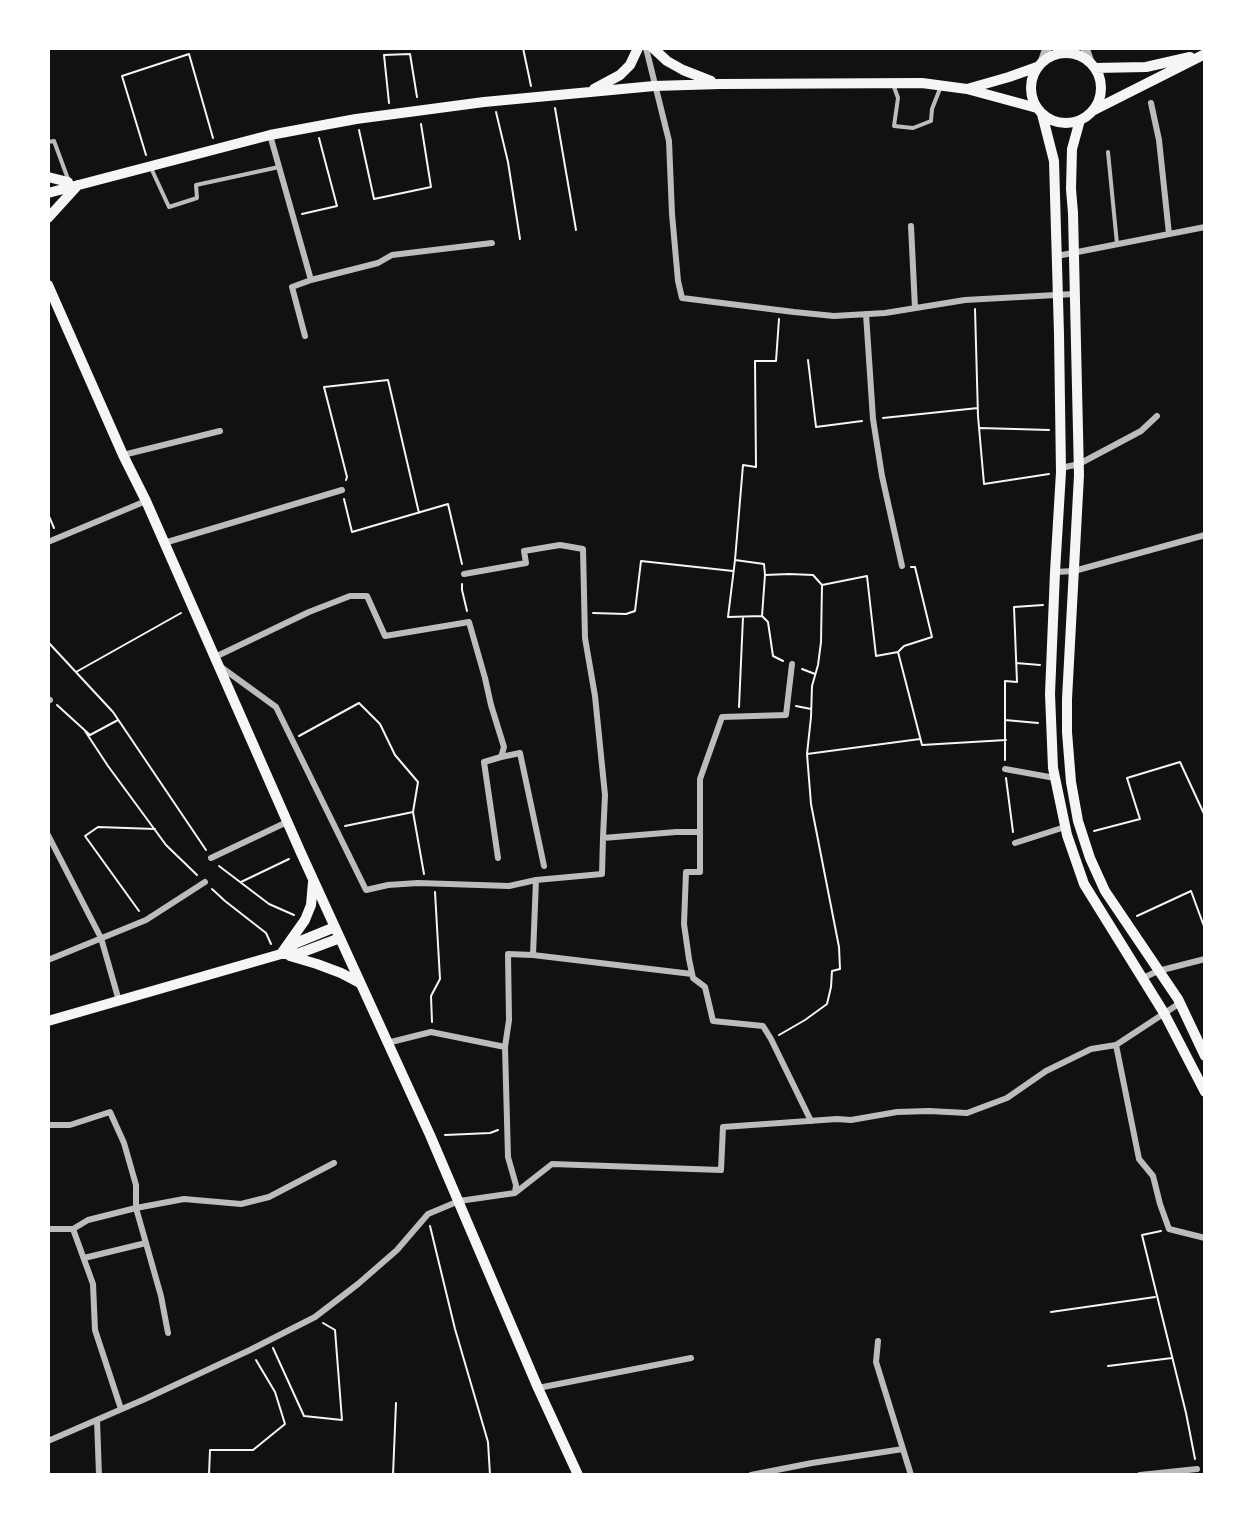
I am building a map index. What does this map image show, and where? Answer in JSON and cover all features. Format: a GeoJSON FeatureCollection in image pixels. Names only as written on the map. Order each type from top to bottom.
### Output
{"type":"FeatureCollection","features":[{"type":"Feature","properties":{"kind":"main road"},"geometry":{"type":"LineString","coordinates":[[587,93],[620,75],[630,65],[638,48]]}},
{"type":"Feature","properties":{"kind":"main road"},"geometry":{"type":"LineString","coordinates":[[653,48],[682,70],[720,84]]}},
{"type":"Feature","properties":{"kind":"main road"},"geometry":{"type":"LineString","coordinates":[[967,89],[1009,77],[1040,64],[1051,56],[1072,53],[1082,56],[1093,65],[1101,82],[1100,96],[1094,110]]}},
{"type":"Feature","properties":{"kind":"main road"},"geometry":{"type":"LineString","coordinates":[[1093,65],[1146,67],[1205,53]]}},
{"type":"Feature","properties":{"kind":"main road"},"geometry":{"type":"LineString","coordinates":[[48,185],[74,183],[121,173],[270,135],[356,119],[494,101],[654,86],[922,83],[967,89],[1039,111],[1050,120],[1070,123],[1088,116],[1094,110],[1205,53]]}},
{"type":"Feature","properties":{"kind":"main road"},"geometry":{"type":"LineString","coordinates":[[1040,64],[1030,83],[1030,92],[1039,111],[1054,161],[1058,295],[1061,470],[1050,693],[1053,768],[1067,835],[1084,884],[1164,1013],[1205,1092]]}},
{"type":"Feature","properties":{"kind":"main road"},"geometry":{"type":"LineString","coordinates":[[1080,120],[1072,149],[1071,189],[1079,464],[1067,699],[1071,782],[1082,834],[1105,891],[1180,1003],[1205,1056]]}},
{"type":"Feature","properties":{"kind":"main road"},"geometry":{"type":"LineString","coordinates":[[48,177],[74,183]]}},
{"type":"Feature","properties":{"kind":"main road"},"geometry":{"type":"LineString","coordinates":[[48,193],[74,183]]}},
{"type":"Feature","properties":{"kind":"main road"},"geometry":{"type":"LineString","coordinates":[[48,218],[74,183]]}},
{"type":"Feature","properties":{"kind":"main road"},"geometry":{"type":"LineString","coordinates":[[48,285],[52,306],[146,501],[287,822],[430,1135],[538,1388],[578,1475]]}},
{"type":"Feature","properties":{"kind":"main road"},"geometry":{"type":"LineString","coordinates":[[279,954],[305,920],[311,905],[314,879]]}},
{"type":"Feature","properties":{"kind":"main road"},"geometry":{"type":"LineString","coordinates":[[48,1021],[279,954],[291,945],[338,933]]}},
{"type":"Feature","properties":{"kind":"main road"},"geometry":{"type":"LineString","coordinates":[[279,954],[341,973],[360,984]]}},
{"type":"Feature","properties":{"kind":"street"},"geometry":{"type":"LineString","coordinates":[[646,48],[669,141],[672,214],[678,281],[682,298],[834,316],[885,312],[974,300],[1074,294]]}},
{"type":"Feature","properties":{"kind":"street"},"geometry":{"type":"LineString","coordinates":[[1040,64],[1047,48]]}},
{"type":"Feature","properties":{"kind":"street"},"geometry":{"type":"LineString","coordinates":[[1085,48],[1093,65]]}},
{"type":"Feature","properties":{"kind":"street"},"geometry":{"type":"LineString","coordinates":[[1151,103],[1159,140],[1169,234]]}},
{"type":"Feature","properties":{"kind":"street"},"geometry":{"type":"LineString","coordinates":[[270,135],[311,280]]}},
{"type":"Feature","properties":{"kind":"street"},"geometry":{"type":"LineString","coordinates":[[912,226],[915,308]]}},
{"type":"Feature","properties":{"kind":"street"},"geometry":{"type":"LineString","coordinates":[[1057,256],[1205,227]]}},
{"type":"Feature","properties":{"kind":"street"},"geometry":{"type":"LineString","coordinates":[[305,336],[292,287],[378,262],[392,255],[492,243]]}},
{"type":"Feature","properties":{"kind":"street"},"geometry":{"type":"LineString","coordinates":[[866,314],[873,419],[882,476],[902,566]]}},
{"type":"Feature","properties":{"kind":"street"},"geometry":{"type":"LineString","coordinates":[[1061,470],[1079,464],[1141,431],[1157,416]]}},
{"type":"Feature","properties":{"kind":"street"},"geometry":{"type":"LineString","coordinates":[[123,455],[220,431]]}},
{"type":"Feature","properties":{"kind":"street"},"geometry":{"type":"LineString","coordinates":[[164,543],[342,490]]}},
{"type":"Feature","properties":{"kind":"street"},"geometry":{"type":"LineString","coordinates":[[48,542],[146,501]]}},
{"type":"Feature","properties":{"kind":"street"},"geometry":{"type":"LineString","coordinates":[[1055,572],[1074,571],[1205,536]]}},
{"type":"Feature","properties":{"kind":"street"},"geometry":{"type":"LineString","coordinates":[[464,574],[526,563],[524,551],[560,545],[582,549],[585,638],[595,696],[605,795],[602,874],[536,880],[509,886],[426,883],[388,885],[366,890],[276,707],[217,662],[309,612],[350,596],[367,596],[385,636],[470,622],[504,747],[501,757]]}},
{"type":"Feature","properties":{"kind":"street"},"geometry":{"type":"LineString","coordinates":[[792,664],[786,715],[722,717],[700,779],[700,872],[686,872],[684,924],[693,978],[705,987],[713,1021],[763,1026],[811,1120]]}},
{"type":"Feature","properties":{"kind":"street"},"geometry":{"type":"LineString","coordinates":[[498,858],[484,762],[520,753],[544,867]]}},
{"type":"Feature","properties":{"kind":"street"},"geometry":{"type":"LineString","coordinates":[[1005,769],[1055,778]]}},
{"type":"Feature","properties":{"kind":"street"},"geometry":{"type":"LineString","coordinates":[[211,858],[287,822]]}},
{"type":"Feature","properties":{"kind":"street"},"geometry":{"type":"LineString","coordinates":[[1015,843],[1065,827]]}},
{"type":"Feature","properties":{"kind":"street"},"geometry":{"type":"LineString","coordinates":[[603,838],[700,832]]}},
{"type":"Feature","properties":{"kind":"street"},"geometry":{"type":"LineString","coordinates":[[48,835],[101,938],[120,1001]]}},
{"type":"Feature","properties":{"kind":"street"},"geometry":{"type":"LineString","coordinates":[[533,954],[536,880]]}},
{"type":"Feature","properties":{"kind":"street"},"geometry":{"type":"LineString","coordinates":[[48,960],[146,920],[205,882]]}},
{"type":"Feature","properties":{"kind":"street"},"geometry":{"type":"LineString","coordinates":[[515,1193],[516,1185],[508,1157],[507,1126],[508,954],[533,954],[692,974]]}},
{"type":"Feature","properties":{"kind":"street"},"geometry":{"type":"LineString","coordinates":[[1143,978],[1158,971],[1205,959]]}},
{"type":"Feature","properties":{"kind":"street"},"geometry":{"type":"LineString","coordinates":[[48,1441],[250,1350],[315,1317],[397,1250],[428,1214],[459,1202],[515,1193],[552,1164],[721,1170],[723,1127],[811,1120],[851,1120],[897,1112],[968,1113],[1007,1098],[1046,1071],[1091,1049],[1116,1045],[1180,1003]]}},
{"type":"Feature","properties":{"kind":"street"},"geometry":{"type":"LineString","coordinates":[[387,1043],[431,1032],[506,1047]]}},
{"type":"Feature","properties":{"kind":"street"},"geometry":{"type":"LineString","coordinates":[[1116,1045],[1139,1159],[1153,1176],[1169,1229],[1205,1238]]}},
{"type":"Feature","properties":{"kind":"street"},"geometry":{"type":"LineString","coordinates":[[48,1125],[70,1125],[110,1112],[124,1143],[136,1185],[136,1208],[161,1296],[168,1334]]}},
{"type":"Feature","properties":{"kind":"street"},"geometry":{"type":"LineString","coordinates":[[48,1229],[73,1229],[88,1220],[184,1199],[241,1204],[269,1197],[334,1163]]}},
{"type":"Feature","properties":{"kind":"street"},"geometry":{"type":"LineString","coordinates":[[73,1229],[93,1284],[95,1330],[121,1409]]}},
{"type":"Feature","properties":{"kind":"street"},"geometry":{"type":"LineString","coordinates":[[84,1258],[146,1243]]}},
{"type":"Feature","properties":{"kind":"street"},"geometry":{"type":"LineString","coordinates":[[878,1341],[876,1362],[911,1475]]}},
{"type":"Feature","properties":{"kind":"street"},"geometry":{"type":"LineString","coordinates":[[538,1388],[692,1358]]}},
{"type":"Feature","properties":{"kind":"street"},"geometry":{"type":"LineString","coordinates":[[97,1420],[99,1475]]}},
{"type":"Feature","properties":{"kind":"street"},"geometry":{"type":"LineString","coordinates":[[751,1475],[903,1449]]}},
{"type":"Feature","properties":{"kind":"street"},"geometry":{"type":"LineString","coordinates":[[1140,1475],[1197,1469]]}},
{"type":"Feature","properties":{"kind":"lane"},"geometry":{"type":"LineString","coordinates":[[892,84],[898,98],[894,126],[913,128],[931,121],[932,109],[941,86]]}},
{"type":"Feature","properties":{"kind":"lane"},"geometry":{"type":"LineString","coordinates":[[48,142],[54,141],[74,183]]}},
{"type":"Feature","properties":{"kind":"lane"},"geometry":{"type":"LineString","coordinates":[[1108,152],[1117,244]]}},
{"type":"Feature","properties":{"kind":"lane"},"geometry":{"type":"LineString","coordinates":[[149,166],[169,207],[197,198],[196,185],[279,167]]}},
{"type":"Feature","properties":{"kind":"path"},"geometry":{"type":"LineString","coordinates":[[523,48],[534,98]]}},
{"type":"Feature","properties":{"kind":"path"},"geometry":{"type":"LineString","coordinates":[[149,166],[122,76],[189,54],[216,150]]}},
{"type":"Feature","properties":{"kind":"path"},"geometry":{"type":"LineString","coordinates":[[356,119],[374,199],[431,187],[410,54],[384,55],[390,114]]}},
{"type":"Feature","properties":{"kind":"path"},"geometry":{"type":"LineString","coordinates":[[553,96],[576,230]]}},
{"type":"Feature","properties":{"kind":"path"},"geometry":{"type":"LineString","coordinates":[[494,101],[508,162],[520,239]]}},
{"type":"Feature","properties":{"kind":"path"},"geometry":{"type":"LineString","coordinates":[[293,216],[337,206],[317,126]]}},
{"type":"Feature","properties":{"kind":"path"},"geometry":{"type":"LineString","coordinates":[[974,300],[984,483],[1061,470]]}},
{"type":"Feature","properties":{"kind":"path"},"geometry":{"type":"LineString","coordinates":[[780,310],[776,361],[755,361],[756,467],[743,465],[728,617],[762,616],[768,622],[773,656],[815,674]]}},
{"type":"Feature","properties":{"kind":"path"},"geometry":{"type":"LineString","coordinates":[[419,513],[388,380],[324,387],[347,477],[342,490],[352,532],[419,513],[448,504],[464,574],[462,590],[470,622]]}},
{"type":"Feature","properties":{"kind":"path"},"geometry":{"type":"LineString","coordinates":[[980,428],[1060,430]]}},
{"type":"Feature","properties":{"kind":"path"},"geometry":{"type":"LineString","coordinates":[[48,514],[59,538]]}},
{"type":"Feature","properties":{"kind":"path"},"geometry":{"type":"LineString","coordinates":[[735,560],[764,564],[762,616]]}},
{"type":"Feature","properties":{"kind":"path"},"geometry":{"type":"LineString","coordinates":[[585,613],[626,614],[635,611],[641,561],[733,571]]}},
{"type":"Feature","properties":{"kind":"path"},"geometry":{"type":"LineString","coordinates":[[822,585],[867,576],[876,656],[898,652],[904,646],[932,638],[915,567],[902,566]]}},
{"type":"Feature","properties":{"kind":"path"},"geometry":{"type":"LineString","coordinates":[[765,575],[813,575],[822,585],[821,642],[812,687],[807,754],[811,804],[839,947],[840,969],[832,971],[827,1004],[805,1020],[771,1039]]}},
{"type":"Feature","properties":{"kind":"path"},"geometry":{"type":"LineString","coordinates":[[1015,843],[1005,769],[1005,681],[1017,682],[1014,607],[1054,605]]}},
{"type":"Feature","properties":{"kind":"path"},"geometry":{"type":"LineString","coordinates":[[76,672],[192,606]]}},
{"type":"Feature","properties":{"kind":"path"},"geometry":{"type":"LineString","coordinates":[[739,717],[743,617]]}},
{"type":"Feature","properties":{"kind":"path"},"geometry":{"type":"LineString","coordinates":[[48,642],[113,712],[213,861],[269,904],[305,920]]}},
{"type":"Feature","properties":{"kind":"path"},"geometry":{"type":"LineString","coordinates":[[898,652],[922,745],[1006,740]]}},
{"type":"Feature","properties":{"kind":"path"},"geometry":{"type":"LineString","coordinates":[[1016,663],[1052,665]]}},
{"type":"Feature","properties":{"kind":"path"},"geometry":{"type":"LineString","coordinates":[[49,700],[90,735],[118,720]]}},
{"type":"Feature","properties":{"kind":"path"},"geometry":{"type":"LineString","coordinates":[[293,739],[358,703],[380,724],[394,755],[418,782],[413,812],[426,883]]}},
{"type":"Feature","properties":{"kind":"path"},"geometry":{"type":"LineString","coordinates":[[787,704],[812,710]]}},
{"type":"Feature","properties":{"kind":"path"},"geometry":{"type":"LineString","coordinates":[[1005,720],[1051,724]]}},
{"type":"Feature","properties":{"kind":"path"},"geometry":{"type":"LineString","coordinates":[[85,731],[166,845],[225,901],[266,933],[279,954]]}},
{"type":"Feature","properties":{"kind":"path"},"geometry":{"type":"LineString","coordinates":[[807,754],[921,738]]}},
{"type":"Feature","properties":{"kind":"path"},"geometry":{"type":"LineString","coordinates":[[1082,834],[1140,819],[1127,778],[1180,762],[1205,816]]}},
{"type":"Feature","properties":{"kind":"path"},"geometry":{"type":"LineString","coordinates":[[336,827],[413,812]]}},
{"type":"Feature","properties":{"kind":"path"},"geometry":{"type":"LineString","coordinates":[[146,920],[85,836],[98,827],[155,829]]}},
{"type":"Feature","properties":{"kind":"path"},"geometry":{"type":"LineString","coordinates":[[241,882],[301,853]]}},
{"type":"Feature","properties":{"kind":"path"},"geometry":{"type":"LineString","coordinates":[[431,1032],[431,996],[440,979],[434,883]]}},
{"type":"Feature","properties":{"kind":"path"},"geometry":{"type":"LineString","coordinates":[[1127,921],[1191,891],[1205,929]]}},
{"type":"Feature","properties":{"kind":"path"},"geometry":{"type":"LineString","coordinates":[[430,1135],[490,1133],[507,1126]]}},
{"type":"Feature","properties":{"kind":"path"},"geometry":{"type":"LineString","coordinates":[[428,1214],[455,1329],[488,1442],[490,1475]]}},
{"type":"Feature","properties":{"kind":"path"},"geometry":{"type":"LineString","coordinates":[[1169,1229],[1142,1236],[1186,1413],[1197,1469]]}},
{"type":"Feature","properties":{"kind":"path"},"geometry":{"type":"LineString","coordinates":[[1051,1312],[1156,1297]]}},
{"type":"Feature","properties":{"kind":"path"},"geometry":{"type":"LineString","coordinates":[[270,1340],[304,1416],[342,1420],[335,1330],[315,1317]]}},
{"type":"Feature","properties":{"kind":"path"},"geometry":{"type":"LineString","coordinates":[[209,1475],[210,1450],[253,1450],[285,1424],[275,1392],[250,1350]]}},
{"type":"Feature","properties":{"kind":"path"},"geometry":{"type":"LineString","coordinates":[[1108,1366],[1172,1358]]}},
{"type":"Feature","properties":{"kind":"path"},"geometry":{"type":"LineString","coordinates":[[393,1475],[396,1403]]}}]}
